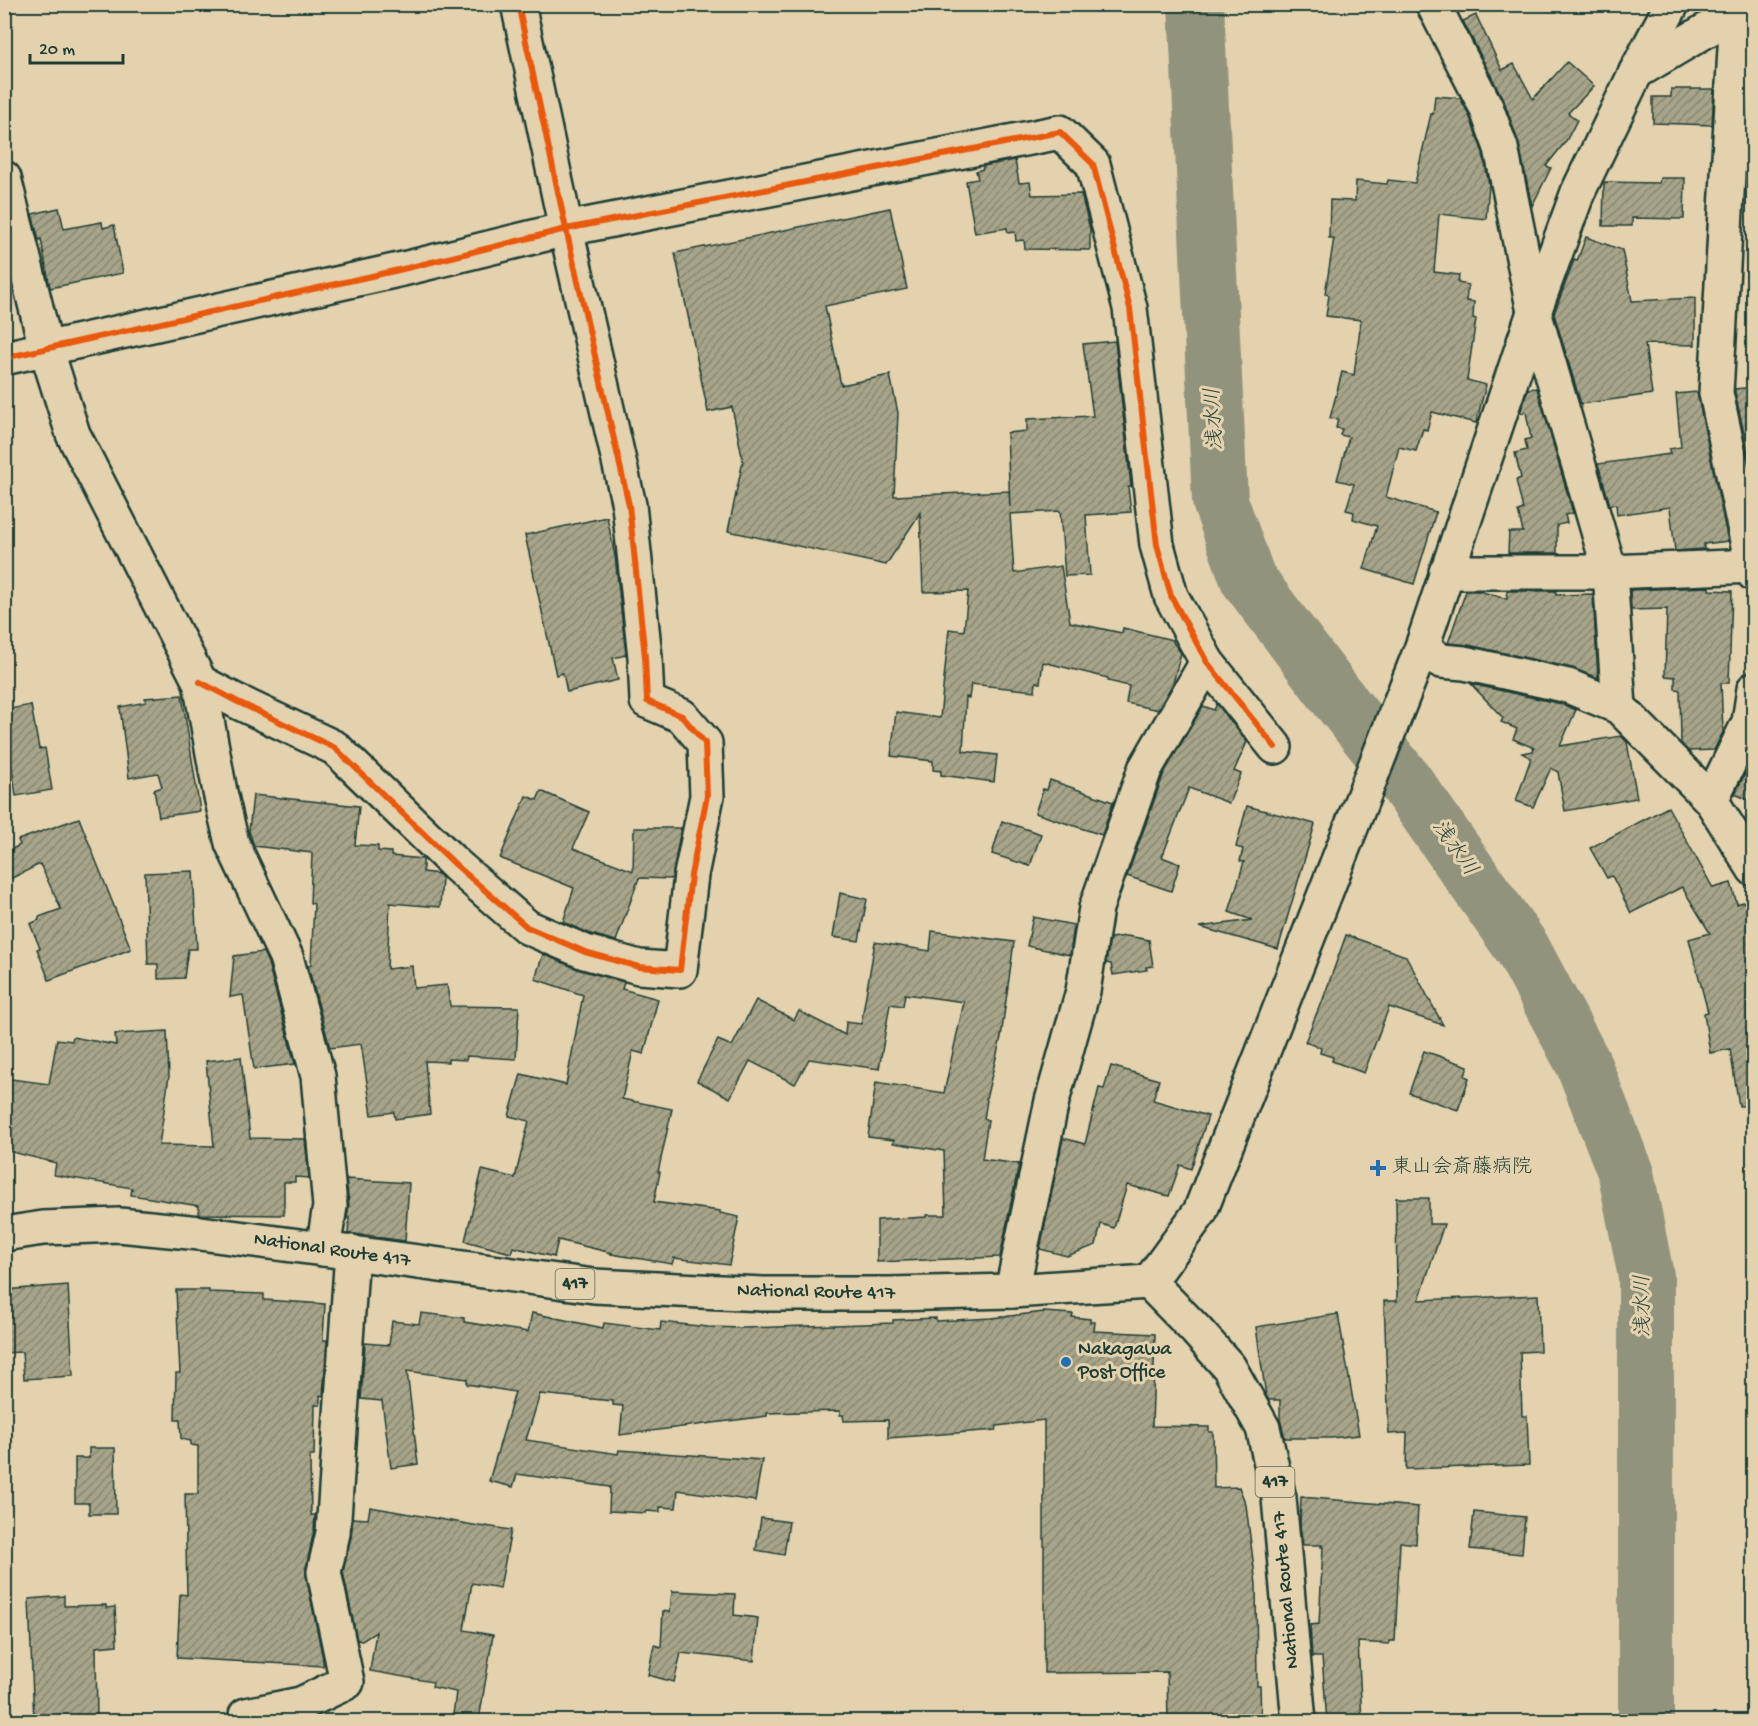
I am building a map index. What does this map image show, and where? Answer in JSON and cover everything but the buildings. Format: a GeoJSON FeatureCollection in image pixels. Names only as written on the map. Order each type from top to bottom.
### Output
{"type":"FeatureCollection","features":[{"type":"Feature","properties":{"kind":"main road"},"geometry":{"type":"LineString","coordinates":[[200,682],[335,748],[456,865],[527,927],[585,952],[639,967],[680,970],[691,875],[707,796],[705,743],[682,716],[647,701],[645,657],[629,505],[518,4]]}},
{"type":"Feature","properties":{"kind":"main road"},"geometry":{"type":"LineString","coordinates":[[1433,4],[1486,107],[1501,148],[1534,312],[1610,572],[1619,707]]}},
{"type":"Feature","properties":{"kind":"main road"},"geometry":{"type":"LineString","coordinates":[[1149,1282],[1200,1212],[1419,654],[1534,312],[1578,192],[1672,4]]}},
{"type":"Feature","properties":{"kind":"main road"},"geometry":{"type":"LineString","coordinates":[[1636,72],[1741,7]]}},
{"type":"Feature","properties":{"kind":"main road"},"geometry":{"type":"LineString","coordinates":[[1741,7],[1716,393],[1754,574]]}},
{"type":"Feature","properties":{"kind":"main road"},"geometry":{"type":"LineString","coordinates":[[4,358],[403,269],[566,228],[1060,132],[1093,164],[1130,308],[1157,545],[1171,596],[1207,662],[1275,747]]}},
{"type":"Feature","properties":{"kind":"main road"},"geometry":{"type":"LineString","coordinates":[[4,178],[46,348],[73,434],[200,682],[220,792],[232,843],[286,957],[318,1076],[330,1206],[337,1251],[333,1533],[324,1572],[347,1682],[301,1704],[246,1715],[248,1722]]}},
{"type":"Feature","properties":{"kind":"main road"},"geometry":{"type":"LineString","coordinates":[[1446,572],[1610,572],[1753,566]]}},
{"type":"Feature","properties":{"kind":"main road"},"geometry":{"type":"LineString","coordinates":[[1419,654],[1442,662],[1464,663],[1568,686],[1619,707],[1711,800],[1754,869]]}},
{"type":"Feature","properties":{"kind":"main road"},"geometry":{"type":"LineString","coordinates":[[1012,1291],[1052,1101],[1083,991],[1096,908],[1145,769],[1207,662]]}},
{"type":"Feature","properties":{"kind":"main road"},"geometry":{"type":"LineString","coordinates":[[1711,800],[1749,722],[1754,688]]}},
{"type":"Feature","properties":{"kind":"main road","name":"National Route 417"},"geometry":{"type":"LineString","coordinates":[[4,1234],[43,1228],[119,1225],[337,1251],[594,1286],[774,1294],[1012,1291],[1149,1282],[1229,1367],[1263,1428],[1279,1498],[1299,1722]]}},
{"type":"Feature","properties":{"kind":"waterway","name":"浅水川"},"geometry":{"type":"LineString","coordinates":[[1196,4],[1220,501],[1248,579],[1337,697],[1405,781],[1522,948],[1583,1063],[1626,1174],[1646,1276],[1646,1722]]}},
{"type":"Feature","properties":{"kind":"cycle path"},"geometry":{"type":"LineString","coordinates":[[200,682],[335,748],[456,865],[527,927],[585,952],[639,967],[680,970],[691,875],[707,796],[705,743],[682,716],[647,701],[645,657],[629,505],[566,229],[518,4]]}},
{"type":"Feature","properties":{"kind":"cycle path"},"geometry":{"type":"LineString","coordinates":[[4,358],[403,269],[566,229],[1060,132],[1093,164],[1130,308],[1157,545],[1171,596],[1207,662],[1275,747]]}},
{"type":"Feature","properties":{"kind":"place","name":"東山会斎藤病院"},"geometry":{"type":"Point","coordinates":[1378,1168]}},
{"type":"Feature","properties":{"kind":"place","name":"Nakagawa Post Office"},"geometry":{"type":"Point","coordinates":[1066,1362]}}]}
